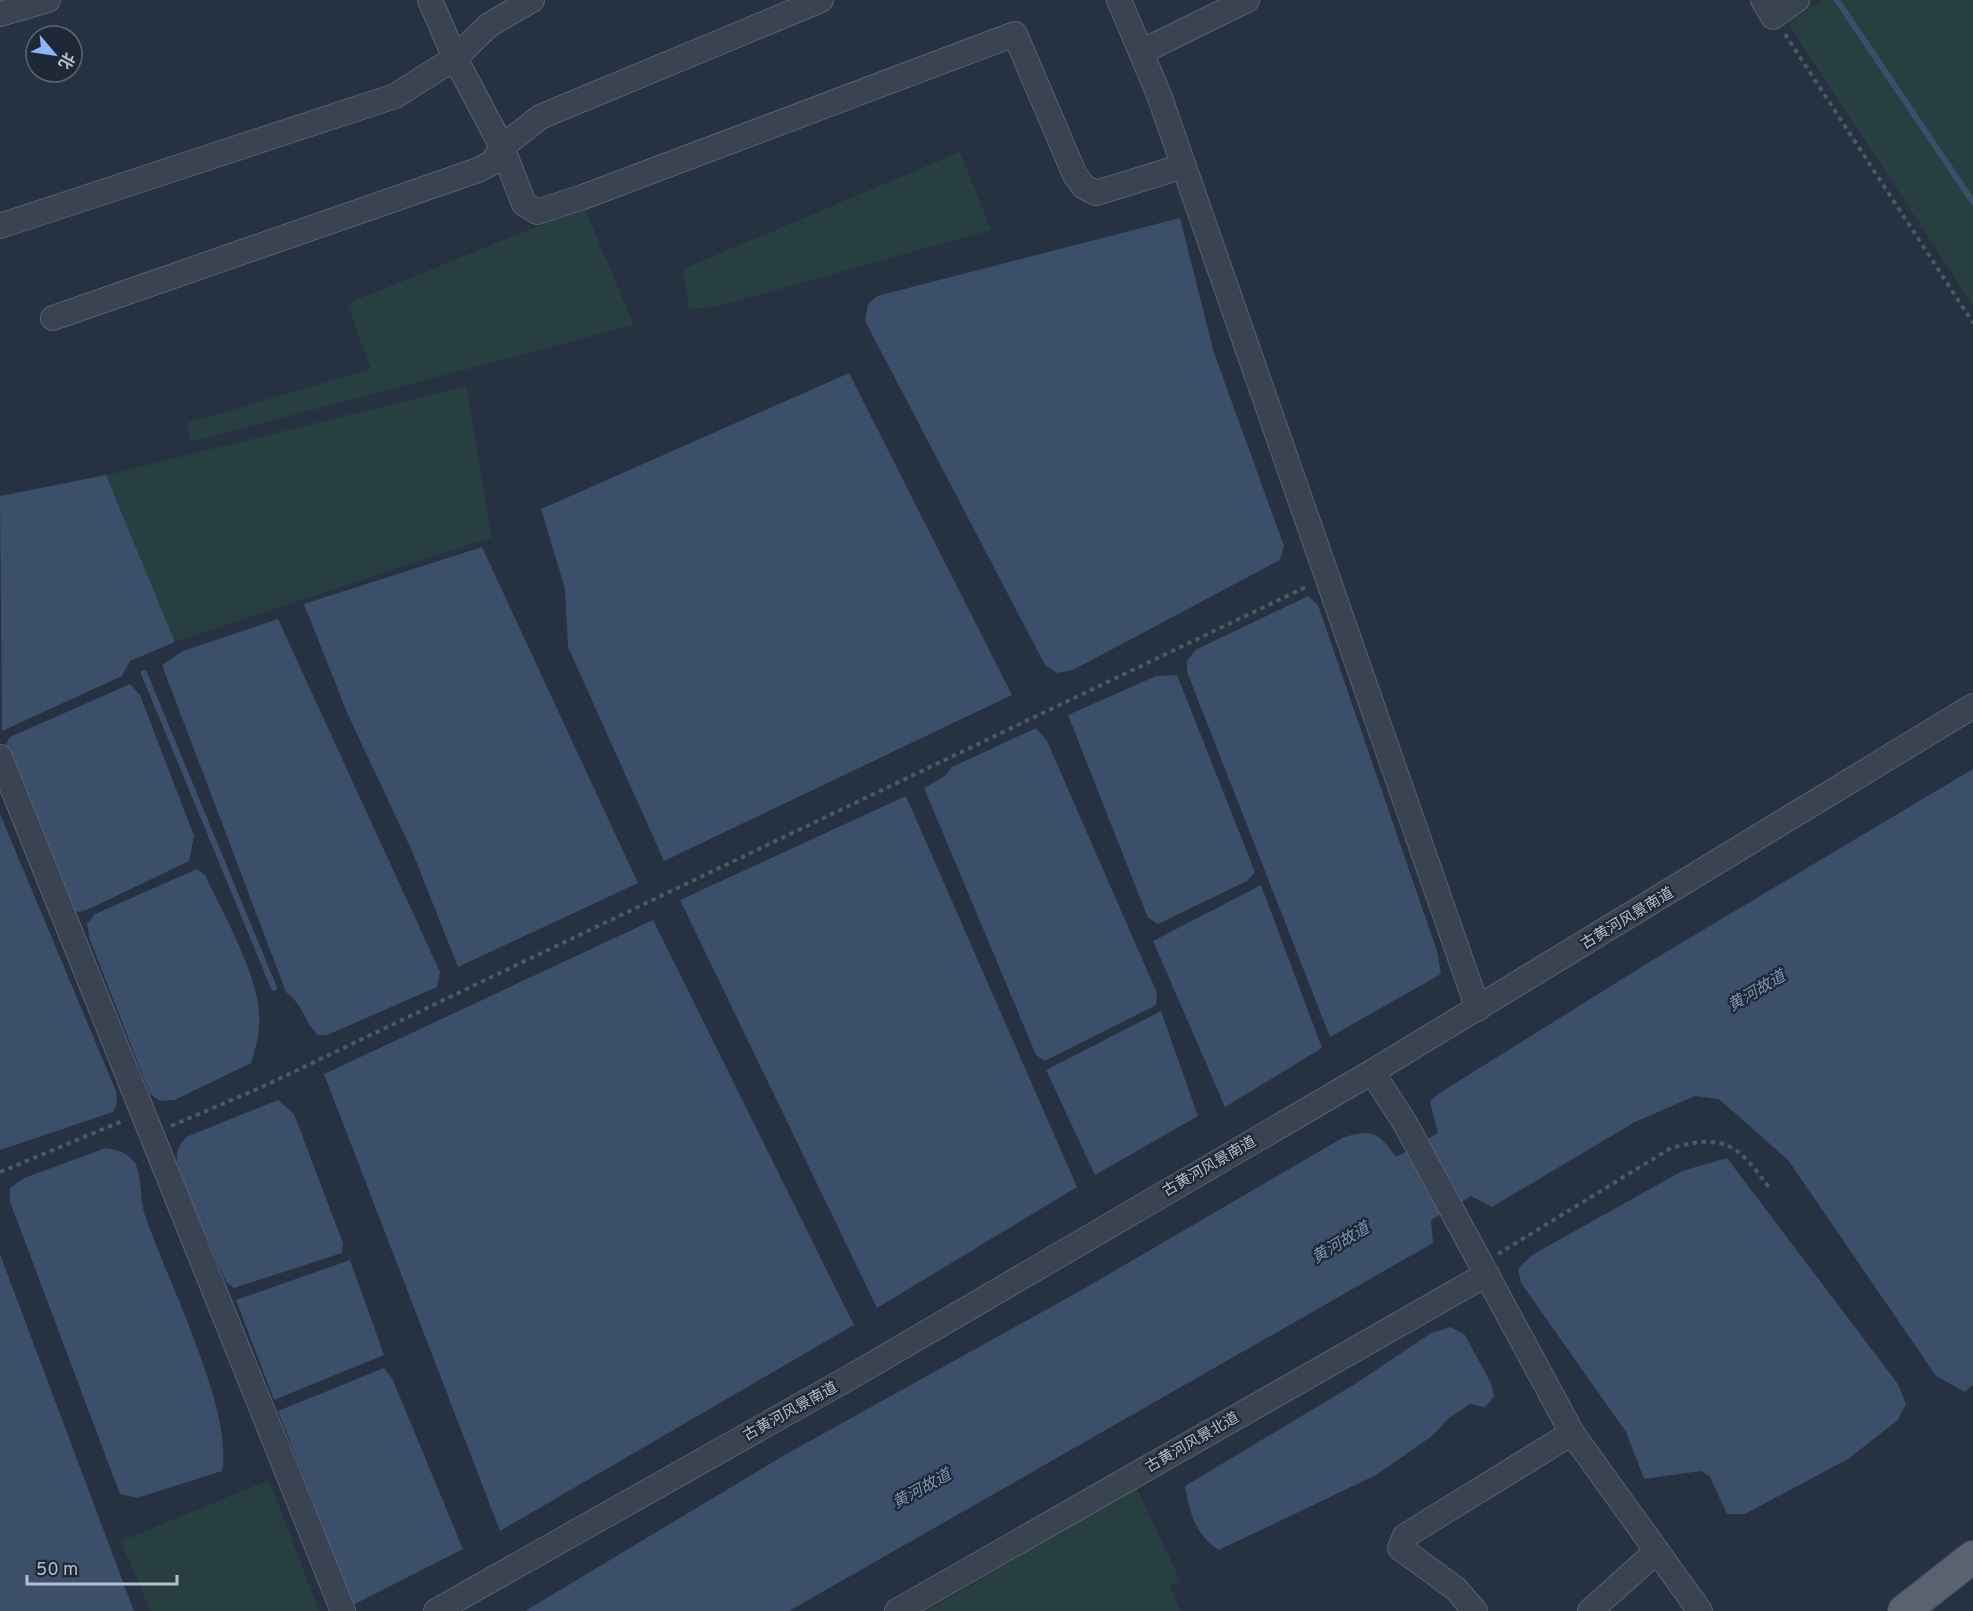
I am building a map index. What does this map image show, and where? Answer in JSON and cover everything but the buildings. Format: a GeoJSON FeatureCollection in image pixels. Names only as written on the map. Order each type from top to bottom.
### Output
{"type":"FeatureCollection","features":[{"type":"Feature","properties":{"kind":"main road"},"geometry":{"type":"LineString","coordinates":[[1904,1611],[1973,1557]]}},
{"type":"Feature","properties":{"kind":"street"},"geometry":{"type":"LineString","coordinates":[[0,14],[48,0]]}},
{"type":"Feature","properties":{"kind":"street"},"geometry":{"type":"LineString","coordinates":[[430,0],[455,58],[502,147],[524,204],[537,212],[550,210],[1015,34],[1075,175],[1084,187],[1096,193],[1184,166]]}},
{"type":"Feature","properties":{"kind":"street"},"geometry":{"type":"LineString","coordinates":[[0,226],[395,96],[455,58],[489,25],[532,0]]}},
{"type":"Feature","properties":{"kind":"street"},"geometry":{"type":"LineString","coordinates":[[53,318],[478,170],[493,162],[502,147],[540,117],[821,0]]}},
{"type":"Feature","properties":{"kind":"street"},"geometry":{"type":"LineString","coordinates":[[1119,0],[1184,166],[1478,1009]]}},
{"type":"Feature","properties":{"kind":"street"},"geometry":{"type":"LineString","coordinates":[[1141,52],[1246,0]]}},
{"type":"Feature","properties":{"kind":"street"},"geometry":{"type":"LineString","coordinates":[[1768,8],[1797,0]]}},
{"type":"Feature","properties":{"kind":"street","name":"古黄河风景南道"},"geometry":{"type":"LineString","coordinates":[[436,1611],[854,1375],[1372,1072],[1973,706]]}},
{"type":"Feature","properties":{"kind":"street"},"geometry":{"type":"LineString","coordinates":[[0,757],[343,1611]]}},
{"type":"Feature","properties":{"kind":"street"},"geometry":{"type":"LineString","coordinates":[[1372,1072],[1405,1123],[1572,1433],[1700,1611]]}},
{"type":"Feature","properties":{"kind":"street","name":"古黄河风景北道"},"geometry":{"type":"LineString","coordinates":[[897,1611],[1482,1264]]}},
{"type":"Feature","properties":{"kind":"street"},"geometry":{"type":"LineString","coordinates":[[1475,1611],[1456,1589],[1400,1548],[1405,1536],[1572,1433]]}},
{"type":"Feature","properties":{"kind":"street"},"geometry":{"type":"LineString","coordinates":[[1590,1611],[1657,1551]]}},
{"type":"Feature","properties":{"kind":"path"},"geometry":{"type":"LineString","coordinates":[[1768,8],[1973,323]]}},
{"type":"Feature","properties":{"kind":"path"},"geometry":{"type":"LineString","coordinates":[[0,1172],[262,1088],[1327,576]]}},
{"type":"Feature","properties":{"kind":"path"},"geometry":{"type":"LineString","coordinates":[[1482,1264],[1671,1148],[1690,1143],[1710,1140],[1731,1147],[1748,1158],[1770,1189]]}},
{"type":"Feature","properties":{"kind":"green space"},"geometry":{"type":"Polygon","coordinates":[[[1823,0],[1973,0],[1973,305],[1788,23],[1823,0]]]}},
{"type":"Feature","properties":{"kind":"green space"},"geometry":{"type":"Polygon","coordinates":[[[960,152],[991,230],[715,307],[689,309],[683,269],[960,152]]]}},
{"type":"Feature","properties":{"kind":"green space"},"geometry":{"type":"Polygon","coordinates":[[[584,207],[634,325],[190,442],[187,423],[371,369],[347,304],[584,207]]]}},
{"type":"Feature","properties":{"kind":"green space"},"geometry":{"type":"Polygon","coordinates":[[[466,386],[492,537],[175,642],[106,475],[466,386]]]}},
{"type":"Feature","properties":{"kind":"green space"},"geometry":{"type":"Polygon","coordinates":[[[269,1480],[319,1611],[150,1611],[121,1541],[269,1480]]]}},
{"type":"Feature","properties":{"kind":"green space"},"geometry":{"type":"Polygon","coordinates":[[[1136,1487],[1181,1582],[1170,1585],[1180,1611],[927,1611],[1136,1487]]]}},
{"type":"Feature","properties":{"kind":"water"},"geometry":{"type":"Polygon","coordinates":[[[1180,218],[1214,353],[1284,546],[1280,560],[1073,670],[1057,673],[1045,665],[865,321],[868,304],[877,296],[1180,218]]]}},
{"type":"Feature","properties":{"kind":"water"},"geometry":{"type":"Polygon","coordinates":[[[849,373],[1012,695],[664,861],[568,647],[565,589],[541,509],[849,373]]]}},
{"type":"Feature","properties":{"kind":"water"},"geometry":{"type":"Polygon","coordinates":[[[106,475],[175,642],[130,661],[122,676],[2,731],[0,496],[106,475]]]}},
{"type":"Feature","properties":{"kind":"water"},"geometry":{"type":"Polygon","coordinates":[[[482,547],[638,883],[458,967],[412,851],[348,715],[304,604],[482,547]]]}},
{"type":"Feature","properties":{"kind":"water"},"geometry":{"type":"Polygon","coordinates":[[[1308,596],[1318,605],[1437,951],[1441,974],[1330,1037],[1187,672],[1187,661],[1195,650],[1308,596]]]}},
{"type":"Feature","properties":{"kind":"water"},"geometry":{"type":"Polygon","coordinates":[[[278,619],[440,972],[437,987],[327,1035],[318,1035],[297,1003],[286,992],[162,665],[183,651],[278,619]]]}},
{"type":"Feature","properties":{"kind":"water"},"geometry":{"type":"Polygon","coordinates":[[[1177,675],[1255,872],[1247,881],[1158,924],[1148,918],[1068,715],[1156,676],[1177,675]]]}},
{"type":"Feature","properties":{"kind":"water"},"geometry":{"type":"Polygon","coordinates":[[[130,684],[140,695],[194,836],[189,861],[79,912],[69,908],[6,744],[10,737],[130,684]]]}},
{"type":"Feature","properties":{"kind":"water"},"geometry":{"type":"Polygon","coordinates":[[[1036,728],[1047,741],[1157,993],[1156,1005],[1045,1061],[1036,1055],[924,788],[945,776],[952,767],[1036,728]]]}},
{"type":"Feature","properties":{"kind":"water","name":"黄河故道"},"geometry":{"type":"Polygon","coordinates":[[[1973,769],[1973,1385],[1965,1392],[1936,1376],[1788,1160],[1719,1099],[1695,1096],[1635,1122],[1492,1207],[1471,1196],[1431,1220],[1433,1243],[789,1611],[525,1611],[783,1456],[1078,1292],[1344,1137],[1362,1133],[1375,1135],[1396,1157],[1438,1133],[1430,1102],[1438,1094],[1651,961],[1973,769]]]}},
{"type":"Feature","properties":{"kind":"water"},"geometry":{"type":"Polygon","coordinates":[[[906,796],[1077,1187],[877,1308],[680,900],[906,796]]]}},
{"type":"Feature","properties":{"kind":"water"},"geometry":{"type":"Polygon","coordinates":[[[0,814],[116,1091],[117,1102],[113,1112],[0,1150],[0,814]]]}},
{"type":"Feature","properties":{"kind":"water"},"geometry":{"type":"Polygon","coordinates":[[[197,869],[205,875],[252,979],[257,996],[259,1031],[251,1063],[175,1100],[160,1101],[150,1094],[90,940],[87,924],[95,914],[197,869]]]}},
{"type":"Feature","properties":{"kind":"water"},"geometry":{"type":"Polygon","coordinates":[[[1261,885],[1322,1048],[1225,1107],[1153,941],[1261,885]]]}},
{"type":"Feature","properties":{"kind":"water"},"geometry":{"type":"Polygon","coordinates":[[[653,920],[854,1325],[500,1531],[324,1074],[653,920]]]}},
{"type":"Feature","properties":{"kind":"water"},"geometry":{"type":"Polygon","coordinates":[[[1161,1011],[1198,1116],[1095,1175],[1046,1070],[1161,1011]]]}},
{"type":"Feature","properties":{"kind":"water"},"geometry":{"type":"Polygon","coordinates":[[[278,1100],[294,1114],[343,1243],[342,1253],[234,1288],[226,1282],[179,1172],[177,1153],[186,1137],[278,1100]]]}},
{"type":"Feature","properties":{"kind":"water"},"geometry":{"type":"Polygon","coordinates":[[[106,1148],[125,1154],[137,1167],[145,1215],[196,1344],[218,1414],[223,1445],[222,1471],[137,1498],[120,1494],[10,1202],[10,1188],[24,1178],[106,1148]]]}},
{"type":"Feature","properties":{"kind":"water"},"geometry":{"type":"Polygon","coordinates":[[[1727,1158],[1898,1384],[1906,1404],[1898,1420],[1848,1459],[1745,1514],[1727,1514],[1710,1477],[1701,1471],[1644,1479],[1626,1432],[1521,1283],[1518,1269],[1532,1255],[1682,1171],[1727,1158]]]}},
{"type":"Feature","properties":{"kind":"water"},"geometry":{"type":"Polygon","coordinates":[[[0,1254],[134,1611],[0,1611],[0,1254]]]}},
{"type":"Feature","properties":{"kind":"water"},"geometry":{"type":"Polygon","coordinates":[[[350,1260],[384,1355],[274,1400],[236,1300],[350,1260]]]}},
{"type":"Feature","properties":{"kind":"water"},"geometry":{"type":"Polygon","coordinates":[[[1451,1327],[1465,1335],[1491,1383],[1494,1397],[1485,1407],[1470,1404],[1449,1418],[1432,1436],[1376,1475],[1219,1550],[1204,1537],[1192,1514],[1185,1486],[1355,1384],[1431,1333],[1451,1327]]]}},
{"type":"Feature","properties":{"kind":"water"},"geometry":{"type":"Polygon","coordinates":[[[384,1368],[392,1378],[463,1549],[353,1605],[278,1411],[384,1368]]]}},
{"type":"Feature","properties":{"kind":"waterway"},"geometry":{"type":"LineString","coordinates":[[1837,0],[1973,202]]}},
{"type":"Feature","properties":{"kind":"waterway"},"geometry":{"type":"LineString","coordinates":[[144,673],[274,988]]}}]}
